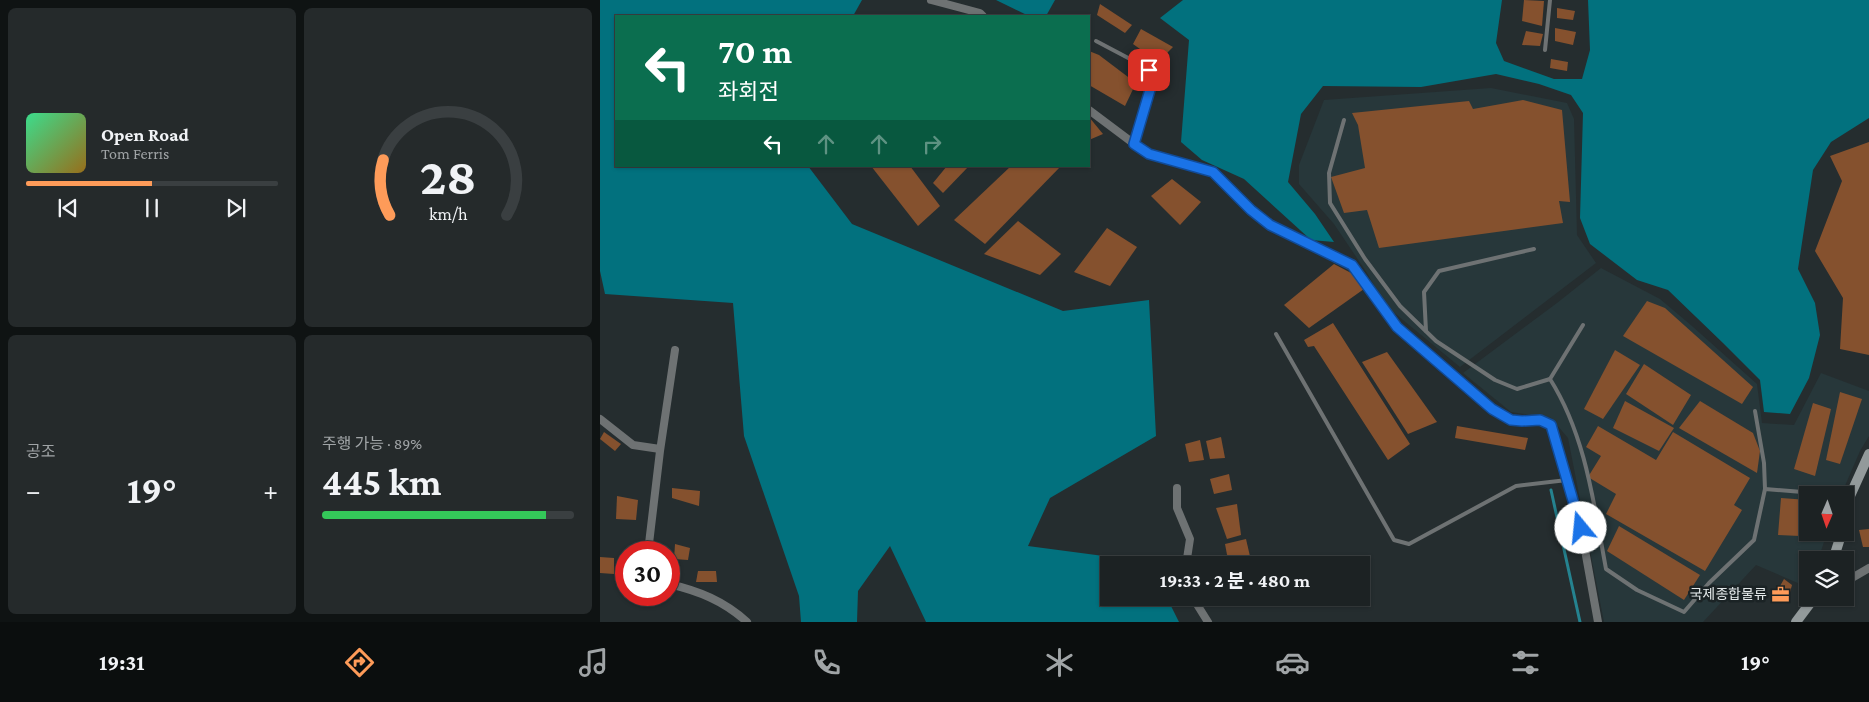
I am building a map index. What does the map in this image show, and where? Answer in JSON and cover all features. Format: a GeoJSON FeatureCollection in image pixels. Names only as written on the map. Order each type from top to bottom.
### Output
{"type":"FeatureCollection","features":[{"type":"Feature","properties":{"kind":"street"},"geometry":{"type":"LineString","coordinates":[[931,0],[982,15]]}},
{"type":"Feature","properties":{"kind":"street"},"geometry":{"type":"LineString","coordinates":[[1090,111],[1149,154],[1213,172],[1251,210],[1270,225],[1352,265],[1397,327],[1492,409],[1511,420],[1540,420],[1551,425],[1581,528],[1598,622]]}},
{"type":"Feature","properties":{"kind":"street"},"geometry":{"type":"LineString","coordinates":[[649,541],[660,449],[675,350]]}},
{"type":"Feature","properties":{"kind":"street"},"geometry":{"type":"LineString","coordinates":[[600,419],[633,445],[660,449]]}},
{"type":"Feature","properties":{"kind":"street"},"geometry":{"type":"LineString","coordinates":[[1851,486],[1869,454]]}},
{"type":"Feature","properties":{"kind":"street"},"geometry":{"type":"LineString","coordinates":[[1177,488],[1177,508],[1190,539],[1187,556]]}},
{"type":"Feature","properties":{"kind":"street"},"geometry":{"type":"LineString","coordinates":[[1854,577],[1869,568]]}},
{"type":"Feature","properties":{"kind":"street"},"geometry":{"type":"LineString","coordinates":[[680,586],[711,597],[734,611],[747,622]]}},
{"type":"Feature","properties":{"kind":"street"},"geometry":{"type":"LineString","coordinates":[[1198,606],[1208,622]]}},
{"type":"Feature","properties":{"kind":"street"},"geometry":{"type":"LineString","coordinates":[[1796,622],[1808,606]]}},
{"type":"Feature","properties":{"kind":"lane"},"geometry":{"type":"LineString","coordinates":[[1545,50],[1550,0]]}},
{"type":"Feature","properties":{"kind":"lane"},"geometry":{"type":"LineString","coordinates":[[1096,41],[1149,70],[1152,83],[1134,144]]}},
{"type":"Feature","properties":{"kind":"lane"},"geometry":{"type":"LineString","coordinates":[[1344,120],[1328,173],[1330,203],[1365,260],[1400,306],[1436,341],[1495,380],[1517,389],[1550,380],[1583,325]]}},
{"type":"Feature","properties":{"kind":"lane"},"geometry":{"type":"LineString","coordinates":[[1426,331],[1424,292],[1438,271],[1534,249]]}},
{"type":"Feature","properties":{"kind":"lane"},"geometry":{"type":"LineString","coordinates":[[1276,334],[1394,540],[1409,544],[1516,486],[1567,480]]}},
{"type":"Feature","properties":{"kind":"lane"},"geometry":{"type":"LineString","coordinates":[[1550,380],[1563,399],[1586,467],[1606,569],[1637,590],[1684,612],[1710,583],[1754,540],[1765,489],[1764,463],[1755,412]]}},
{"type":"Feature","properties":{"kind":"lane"},"geometry":{"type":"LineString","coordinates":[[1765,489],[1799,492]]}},
{"type":"Feature","properties":{"kind":"shaded area"},"geometry":{"type":"Polygon","coordinates":[[[600,0],[862,0],[854,15],[615,15],[615,167],[809,167],[852,224],[1063,311],[1149,300],[1156,436],[1050,498],[1028,546],[1104,556],[1100,556],[1100,606],[1171,606],[1179,622],[926,622],[890,546],[858,591],[857,622],[801,622],[799,596],[744,436],[733,303],[605,294],[600,271],[600,0]]]}},
{"type":"Feature","properties":{"kind":"shaded area"},"geometry":{"type":"Polygon","coordinates":[[[996,0],[1055,0],[1047,15],[1027,15],[996,0]]]}},
{"type":"Feature","properties":{"kind":"shaded area"},"geometry":{"type":"Polygon","coordinates":[[[1183,0],[1502,0],[1496,43],[1504,61],[1554,79],[1582,79],[1590,50],[1588,0],[1869,0],[1869,118],[1831,142],[1813,170],[1798,269],[1815,303],[1820,335],[1809,378],[1790,414],[1764,412],[1760,380],[1668,290],[1637,280],[1590,244],[1580,218],[1583,113],[1571,95],[1539,84],[1496,74],[1421,87],[1323,86],[1301,114],[1288,182],[1315,214],[1334,242],[1311,240],[1244,179],[1202,160],[1181,142],[1189,40],[1160,18],[1183,0]]]}},
{"type":"Feature","properties":{"kind":"shaded area"},"geometry":{"type":"Polygon","coordinates":[[[1491,88],[1567,103],[1574,119],[1577,235],[1596,263],[1460,367],[1386,306],[1367,273],[1334,224],[1299,184],[1299,165],[1324,100],[1491,88]]]}},
{"type":"Feature","properties":{"kind":"shaded area"},"geometry":{"type":"Polygon","coordinates":[[[1601,268],[1660,299],[1757,384],[1762,423],[1794,425],[1821,373],[1869,391],[1869,436],[1860,451],[1845,486],[1799,486],[1799,541],[1824,541],[1821,551],[1799,551],[1799,584],[1756,565],[1703,622],[1604,622],[1568,438],[1551,418],[1511,412],[1463,373],[1601,268]]]}},
{"type":"Feature","properties":{"kind":"building"},"geometry":{"type":"Polygon","coordinates":[[[1524,0],[1544,1],[1542,26],[1522,21],[1524,0]]]}},
{"type":"Feature","properties":{"kind":"building"},"geometry":{"type":"Polygon","coordinates":[[[1100,4],[1132,25],[1125,33],[1097,15],[1100,4]]]}},
{"type":"Feature","properties":{"kind":"building"},"geometry":{"type":"Polygon","coordinates":[[[1557,8],[1575,11],[1573,20],[1557,18],[1557,8]]]}},
{"type":"Feature","properties":{"kind":"building"},"geometry":{"type":"Polygon","coordinates":[[[1555,28],[1576,32],[1573,45],[1555,41],[1555,28]]]}},
{"type":"Feature","properties":{"kind":"building"},"geometry":{"type":"Polygon","coordinates":[[[1141,29],[1173,47],[1158,62],[1133,44],[1141,29]]]}},
{"type":"Feature","properties":{"kind":"building"},"geometry":{"type":"Polygon","coordinates":[[[1526,31],[1543,34],[1540,46],[1522,45],[1526,31]]]}},
{"type":"Feature","properties":{"kind":"building"},"geometry":{"type":"Polygon","coordinates":[[[1090,51],[1099,55],[1136,83],[1125,106],[1090,86],[1090,51]]]}},
{"type":"Feature","properties":{"kind":"building"},"geometry":{"type":"Polygon","coordinates":[[[1551,59],[1568,62],[1567,71],[1550,68],[1551,59]]]}},
{"type":"Feature","properties":{"kind":"building"},"geometry":{"type":"Polygon","coordinates":[[[1523,100],[1562,110],[1570,202],[1559,201],[1563,223],[1379,248],[1367,210],[1344,213],[1331,177],[1365,168],[1358,125],[1352,113],[1469,101],[1473,109],[1523,100]]]}},
{"type":"Feature","properties":{"kind":"building"},"geometry":{"type":"Polygon","coordinates":[[[1090,118],[1103,134],[1090,140],[1090,118]]]}},
{"type":"Feature","properties":{"kind":"building"},"geometry":{"type":"Polygon","coordinates":[[[1869,142],[1869,355],[1840,349],[1843,298],[1815,251],[1842,181],[1830,156],[1869,142]]]}},
{"type":"Feature","properties":{"kind":"building"},"geometry":{"type":"Polygon","coordinates":[[[872,167],[911,167],[940,206],[918,226],[872,167]]]}},
{"type":"Feature","properties":{"kind":"building"},"geometry":{"type":"Polygon","coordinates":[[[946,167],[968,167],[943,193],[933,183],[946,167]]]}},
{"type":"Feature","properties":{"kind":"building"},"geometry":{"type":"Polygon","coordinates":[[[1010,167],[1060,167],[985,244],[954,220],[1010,167]]]}},
{"type":"Feature","properties":{"kind":"building"},"geometry":{"type":"Polygon","coordinates":[[[1172,179],[1201,202],[1180,225],[1151,196],[1172,179]]]}},
{"type":"Feature","properties":{"kind":"building"},"geometry":{"type":"Polygon","coordinates":[[[1018,221],[1061,254],[1040,275],[984,254],[1018,221]]]}},
{"type":"Feature","properties":{"kind":"building"},"geometry":{"type":"Polygon","coordinates":[[[1107,228],[1137,247],[1110,286],[1074,272],[1107,228]]]}},
{"type":"Feature","properties":{"kind":"building"},"geometry":{"type":"Polygon","coordinates":[[[1334,264],[1353,274],[1364,289],[1309,328],[1284,305],[1334,264]]]}},
{"type":"Feature","properties":{"kind":"building"},"geometry":{"type":"Polygon","coordinates":[[[1647,301],[1665,308],[1753,387],[1742,404],[1623,336],[1647,301]]]}},
{"type":"Feature","properties":{"kind":"building"},"geometry":{"type":"Polygon","coordinates":[[[1333,323],[1410,444],[1388,460],[1314,346],[1308,347],[1304,340],[1333,323]]]}},
{"type":"Feature","properties":{"kind":"building"},"geometry":{"type":"Polygon","coordinates":[[[1615,350],[1640,365],[1603,419],[1584,409],[1615,350]]]}},
{"type":"Feature","properties":{"kind":"building"},"geometry":{"type":"Polygon","coordinates":[[[1387,352],[1437,422],[1408,434],[1362,362],[1387,352]]]}},
{"type":"Feature","properties":{"kind":"building"},"geometry":{"type":"Polygon","coordinates":[[[1644,364],[1691,395],[1673,425],[1626,394],[1644,364]]]}},
{"type":"Feature","properties":{"kind":"building"},"geometry":{"type":"Polygon","coordinates":[[[1840,392],[1862,399],[1840,464],[1826,460],[1840,392]]]}},
{"type":"Feature","properties":{"kind":"building"},"geometry":{"type":"Polygon","coordinates":[[[1625,401],[1674,428],[1659,451],[1613,428],[1625,401]]]}},
{"type":"Feature","properties":{"kind":"building"},"geometry":{"type":"Polygon","coordinates":[[[1700,401],[1753,433],[1760,451],[1757,473],[1679,428],[1700,401]]]}},
{"type":"Feature","properties":{"kind":"building"},"geometry":{"type":"Polygon","coordinates":[[[1813,403],[1831,409],[1815,476],[1794,469],[1813,403]]]}},
{"type":"Feature","properties":{"kind":"building"},"geometry":{"type":"Polygon","coordinates":[[[1457,426],[1528,438],[1525,450],[1455,438],[1457,426]]]}},
{"type":"Feature","properties":{"kind":"building"},"geometry":{"type":"Polygon","coordinates":[[[1598,426],[1656,460],[1673,432],[1750,478],[1734,505],[1742,510],[1705,571],[1606,514],[1616,494],[1588,477],[1601,456],[1586,447],[1598,426]]]}},
{"type":"Feature","properties":{"kind":"building"},"geometry":{"type":"Polygon","coordinates":[[[604,432],[621,444],[615,451],[600,439],[604,432]]]}},
{"type":"Feature","properties":{"kind":"building"},"geometry":{"type":"Polygon","coordinates":[[[1221,437],[1225,458],[1210,459],[1206,441],[1221,437]]]}},
{"type":"Feature","properties":{"kind":"building"},"geometry":{"type":"Polygon","coordinates":[[[1200,440],[1204,460],[1189,462],[1185,444],[1200,440]]]}},
{"type":"Feature","properties":{"kind":"building"},"geometry":{"type":"Polygon","coordinates":[[[1229,474],[1232,490],[1214,494],[1210,479],[1229,474]]]}},
{"type":"Feature","properties":{"kind":"building"},"geometry":{"type":"Polygon","coordinates":[[[672,488],[700,491],[699,506],[672,498],[672,488]]]}},
{"type":"Feature","properties":{"kind":"building"},"geometry":{"type":"Polygon","coordinates":[[[617,496],[638,500],[636,520],[616,519],[617,496]]]}},
{"type":"Feature","properties":{"kind":"building"},"geometry":{"type":"Polygon","coordinates":[[[1781,498],[1799,499],[1799,536],[1778,535],[1781,498]]]}},
{"type":"Feature","properties":{"kind":"building"},"geometry":{"type":"Polygon","coordinates":[[[1237,504],[1241,535],[1227,539],[1216,508],[1237,504]]]}},
{"type":"Feature","properties":{"kind":"building"},"geometry":{"type":"Polygon","coordinates":[[[1619,526],[1700,575],[1684,600],[1607,551],[1619,526]]]}},
{"type":"Feature","properties":{"kind":"building"},"geometry":{"type":"Polygon","coordinates":[[[1869,529],[1869,547],[1863,547],[1859,530],[1869,529]]]}},
{"type":"Feature","properties":{"kind":"building"},"geometry":{"type":"Polygon","coordinates":[[[1246,539],[1250,556],[1227,556],[1225,544],[1246,539]]]}},
{"type":"Feature","properties":{"kind":"building"},"geometry":{"type":"Polygon","coordinates":[[[680,545],[690,548],[688,560],[680,559],[680,545]]]}},
{"type":"Feature","properties":{"kind":"building"},"geometry":{"type":"Polygon","coordinates":[[[600,557],[614,558],[614,574],[600,573],[600,557]]]}},
{"type":"Feature","properties":{"kind":"building"},"geometry":{"type":"Polygon","coordinates":[[[698,571],[716,571],[717,582],[696,582],[698,571]]]}},
{"type":"Feature","properties":{"kind":"building"},"geometry":{"type":"Polygon","coordinates":[[[1784,579],[1792,585],[1788,600],[1775,595],[1784,579]]]}},
{"type":"Feature","properties":{"kind":"waterway"},"geometry":{"type":"LineString","coordinates":[[1551,490],[1580,622]]}},
{"type":"Feature","properties":{"kind":"place","name":"국제종합물류"},"geometry":{"type":"Point","coordinates":[1781,594]}},
{"type":"Feature","properties":{"kind":"route"},"geometry":{"type":"LineString","coordinates":[[1149,70],[1152,83],[1134,144],[1149,154],[1213,172],[1251,210],[1270,225],[1352,265],[1397,327],[1492,409],[1511,420],[1540,420],[1551,425],[1581,528]]}}]}
